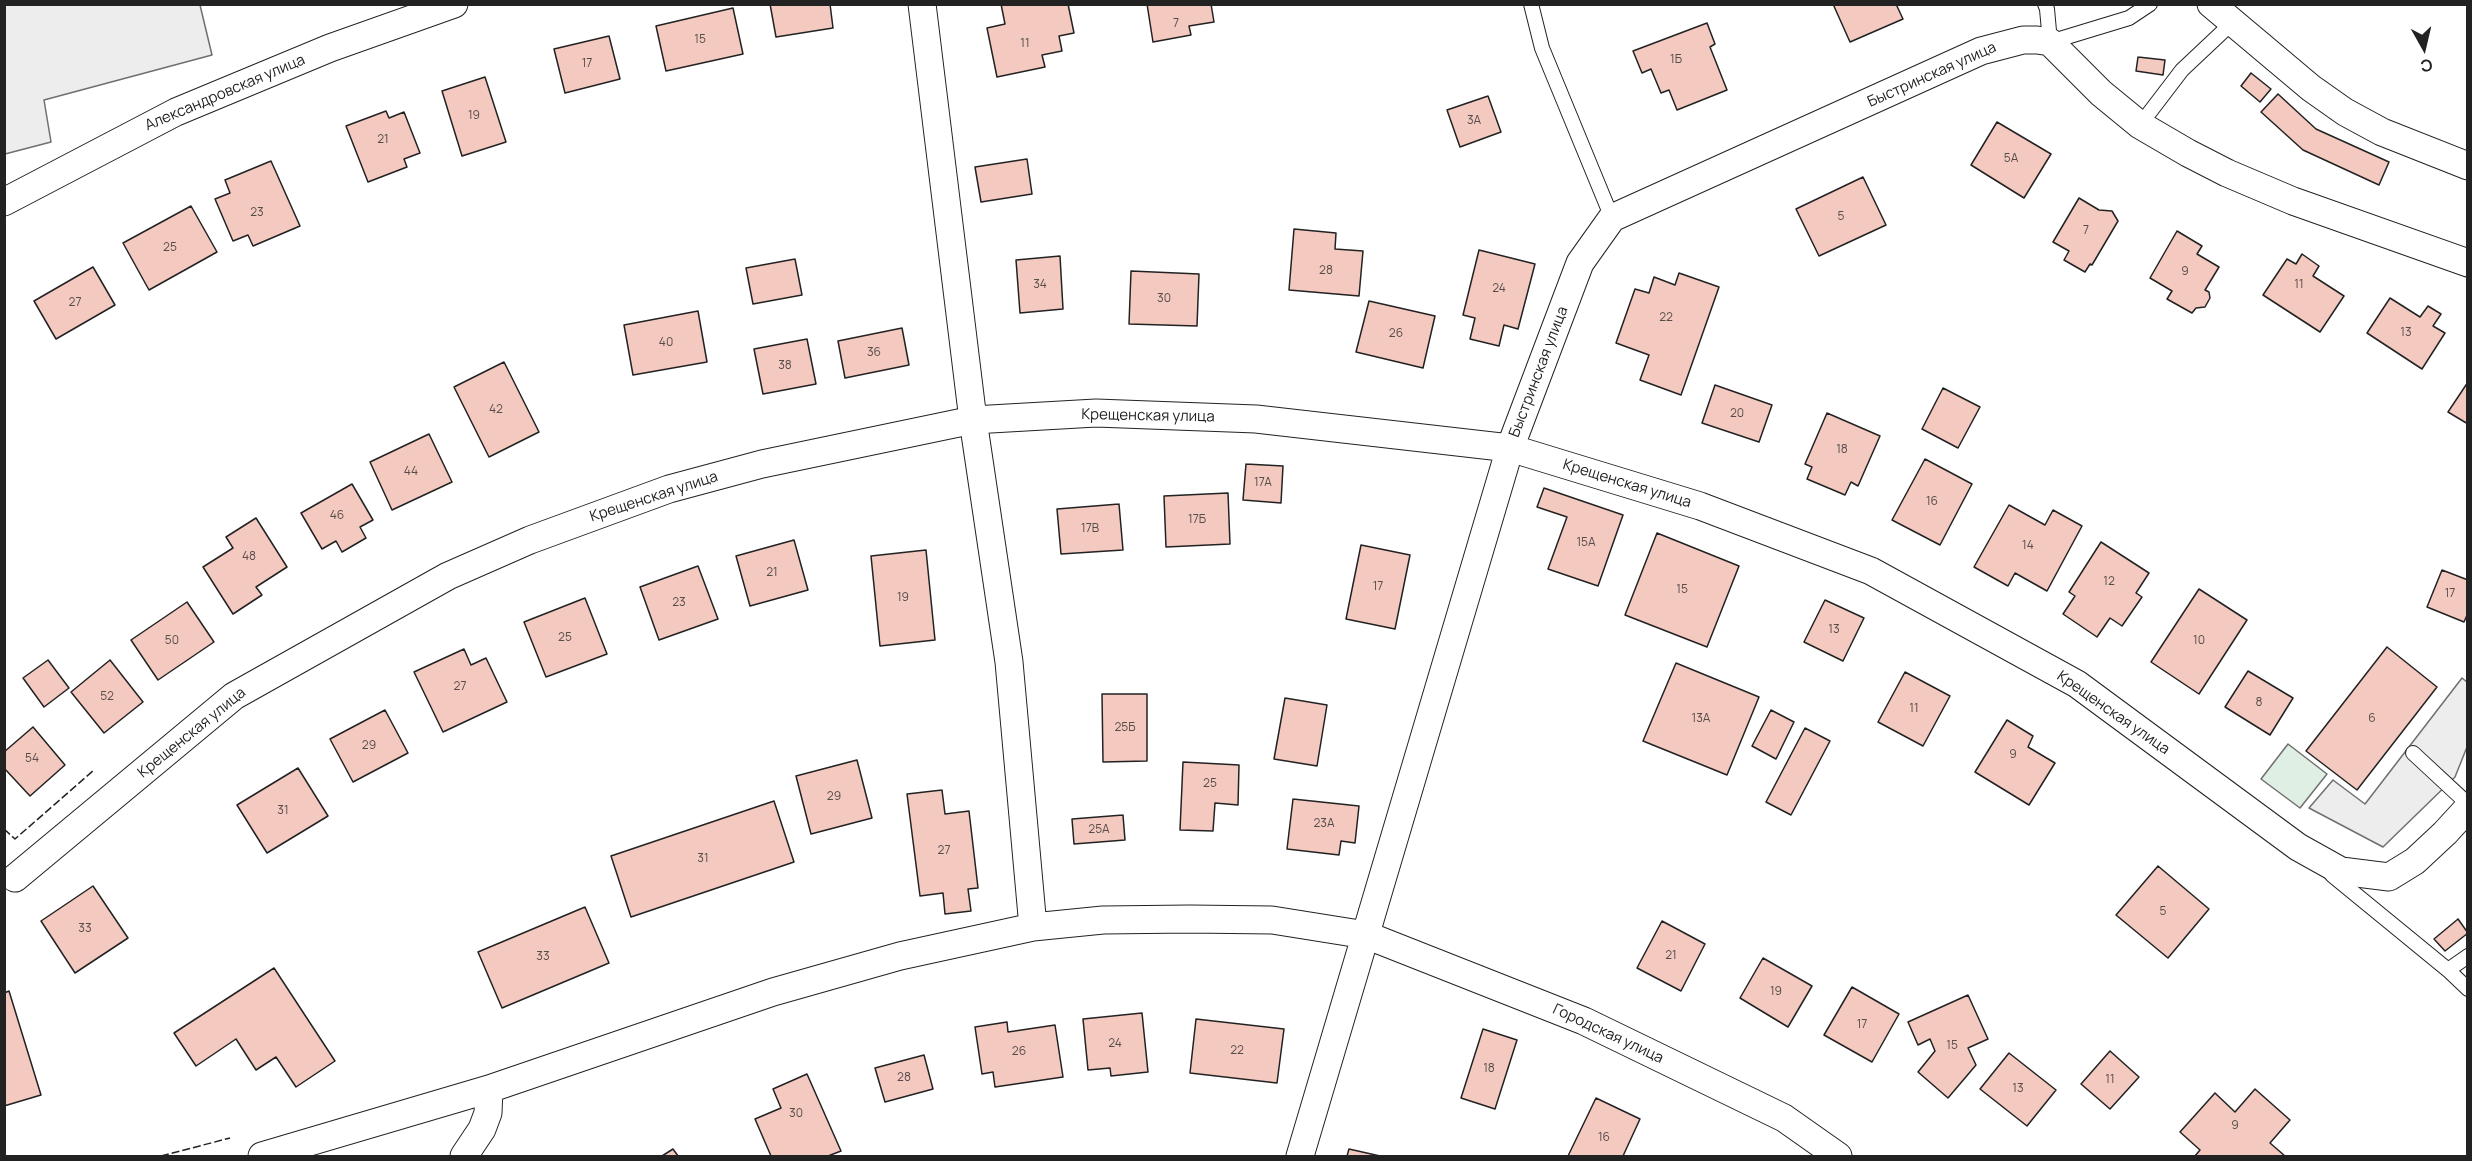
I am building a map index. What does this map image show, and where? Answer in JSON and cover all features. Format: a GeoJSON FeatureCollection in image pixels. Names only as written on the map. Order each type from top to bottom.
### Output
{"type":"FeatureCollection","features":[{"type":"Feature","properties":{"kind":"street","name":"Александровская улица"},"geometry":{"type":"LineString","coordinates":[[4,202],[176,112],[330,48],[454,4]]}},
{"type":"Feature","properties":{"kind":"street"},"geometry":{"type":"LineString","coordinates":[[922,4],[973,420],[1009,662],[1033,927]]}},
{"type":"Feature","properties":{"kind":"street"},"geometry":{"type":"LineString","coordinates":[[2211,4],[2311,88],[2345,112],[2382,132],[2468,166]]}},
{"type":"Feature","properties":{"kind":"street","name":"Быстринская улица"},"geometry":{"type":"LineString","coordinates":[[1300,1156],[1510,448],[1580,263],[1612,218],[1981,51],[2023,40],[2050,42]]}},
{"type":"Feature","properties":{"kind":"street"},"geometry":{"type":"LineString","coordinates":[[2050,42],[2101,93],[2140,126],[2227,173],[2293,201],[2468,263]]}},
{"type":"Feature","properties":{"kind":"street","name":"Крещенская улица"},"geometry":{"type":"LineString","coordinates":[[15,878],[234,696],[448,576],[530,540],[669,489],[762,464],[973,420],[1096,413],[1256,419],[1510,448],[1700,506],[1871,571],[2078,684],[2298,847],[2341,871],[2389,877],[2415,861],[2445,833],[2468,806]]}},
{"type":"Feature","properties":{"kind":"street","name":"Городская улица"},"geometry":{"type":"LineString","coordinates":[[262,1156],[489,1089],[773,992],[900,956],[1033,927],[1103,920],[1272,920],[1366,935],[1584,1021],[1784,1118],[1838,1156]]}},
{"type":"Feature","properties":{"kind":"street"},"geometry":{"type":"LineString","coordinates":[[464,1156],[482,1129],[488,1113],[489,1089]]}},
{"type":"Feature","properties":{"kind":"lane"},"geometry":{"type":"LineString","coordinates":[[1530,4],[1542,48],[1612,218]]}},
{"type":"Feature","properties":{"kind":"lane"},"geometry":{"type":"LineString","coordinates":[[2045,4],[2050,42],[2129,18],[2150,4]]}},
{"type":"Feature","properties":{"kind":"lane"},"geometry":{"type":"LineString","coordinates":[[2140,126],[2182,70],[2233,22]]}},
{"type":"Feature","properties":{"kind":"lane"},"geometry":{"type":"LineString","coordinates":[[2413,753],[2468,806]]}},
{"type":"Feature","properties":{"kind":"lane"},"geometry":{"type":"LineString","coordinates":[[2298,847],[2468,989]]}},
{"type":"Feature","properties":{"kind":"lane"},"geometry":{"type":"LineString","coordinates":[[2448,970],[2468,956]]}},
{"type":"Feature","properties":{"kind":"green space"},"geometry":{"type":"Polygon","coordinates":[[[2288,744],[2327,774],[2300,808],[2261,779],[2288,744]]]}},
{"type":"Feature","properties":{"kind":"shaded area"},"geometry":{"type":"Polygon","coordinates":[[[5,4],[200,5],[212,55],[44,100],[51,142],[5,154],[5,4]]]}},
{"type":"Feature","properties":{"kind":"shaded area"},"geometry":{"type":"Polygon","coordinates":[[[2462,678],[2467,682],[2467,747],[2455,777],[2383,847],[2309,808],[2333,780],[2365,804],[2462,678]]]}},
{"type":"Feature","properties":{"kind":"building"},"geometry":{"type":"Polygon","coordinates":[[[770,4],[830,4],[833,28],[776,37],[770,4]]]}},
{"type":"Feature","properties":{"kind":"building"},"geometry":{"type":"Polygon","coordinates":[[[1001,4],[1068,4],[1074,33],[1059,36],[1062,51],[1042,55],[1045,67],[997,77],[987,28],[1005,24],[1001,4]]]}},
{"type":"Feature","properties":{"kind":"building"},"geometry":{"type":"Polygon","coordinates":[[[1147,4],[1211,4],[1214,22],[1189,26],[1191,35],[1153,42],[1147,4]]]}},
{"type":"Feature","properties":{"kind":"building"},"geometry":{"type":"Polygon","coordinates":[[[1833,4],[1896,4],[1903,19],[1850,42],[1833,4]]]}},
{"type":"Feature","properties":{"kind":"building"},"geometry":{"type":"Polygon","coordinates":[[[733,8],[743,54],[666,71],[656,26],[733,8]]]}},
{"type":"Feature","properties":{"kind":"building"},"geometry":{"type":"Polygon","coordinates":[[[1707,23],[1715,44],[1710,47],[1727,90],[1677,110],[1669,90],[1661,93],[1651,69],[1642,73],[1633,51],[1707,23]]]}},
{"type":"Feature","properties":{"kind":"building"},"geometry":{"type":"Polygon","coordinates":[[[609,36],[620,79],[565,93],[554,49],[609,36]]]}},
{"type":"Feature","properties":{"kind":"building"},"geometry":{"type":"Polygon","coordinates":[[[2138,57],[2165,60],[2163,75],[2136,71],[2138,57]]]}},
{"type":"Feature","properties":{"kind":"building"},"geometry":{"type":"Polygon","coordinates":[[[2251,73],[2271,89],[2260,102],[2241,86],[2251,73]]]}},
{"type":"Feature","properties":{"kind":"building"},"geometry":{"type":"Polygon","coordinates":[[[485,77],[506,142],[462,156],[442,91],[485,77]]]}},
{"type":"Feature","properties":{"kind":"building"},"geometry":{"type":"Polygon","coordinates":[[[2278,94],[2316,129],[2389,162],[2379,185],[2303,150],[2261,112],[2278,94]]]}},
{"type":"Feature","properties":{"kind":"building"},"geometry":{"type":"Polygon","coordinates":[[[1488,96],[1501,132],[1460,147],[1447,110],[1488,96]]]}},
{"type":"Feature","properties":{"kind":"building"},"geometry":{"type":"Polygon","coordinates":[[[386,111],[389,118],[404,112],[420,153],[404,159],[407,167],[368,182],[346,126],[386,111]]]}},
{"type":"Feature","properties":{"kind":"building"},"geometry":{"type":"Polygon","coordinates":[[[1997,122],[2051,154],[2024,198],[1971,165],[1997,122]]]}},
{"type":"Feature","properties":{"kind":"building"},"geometry":{"type":"Polygon","coordinates":[[[1027,159],[1032,194],[981,202],[975,167],[1027,159]]]}},
{"type":"Feature","properties":{"kind":"building"},"geometry":{"type":"Polygon","coordinates":[[[271,161],[300,226],[253,246],[248,235],[233,241],[215,199],[230,193],[225,180],[271,161]]]}},
{"type":"Feature","properties":{"kind":"building"},"geometry":{"type":"Polygon","coordinates":[[[1863,177],[1886,225],[1819,256],[1796,209],[1863,177]]]}},
{"type":"Feature","properties":{"kind":"building"},"geometry":{"type":"Polygon","coordinates":[[[2079,198],[2099,210],[2112,211],[2118,221],[2092,265],[2090,264],[2085,272],[2064,260],[2069,251],[2053,242],[2079,198]]]}},
{"type":"Feature","properties":{"kind":"building"},"geometry":{"type":"Polygon","coordinates":[[[191,206],[217,252],[149,290],[123,243],[191,206]]]}},
{"type":"Feature","properties":{"kind":"building"},"geometry":{"type":"Polygon","coordinates":[[[1294,229],[1336,233],[1335,249],[1363,251],[1359,296],[1289,290],[1294,229]]]}},
{"type":"Feature","properties":{"kind":"building"},"geometry":{"type":"Polygon","coordinates":[[[2177,231],[2202,246],[2197,254],[2219,267],[2205,290],[2209,292],[2210,298],[2205,307],[2196,308],[2192,313],[2167,299],[2172,291],[2150,278],[2177,231]]]}},
{"type":"Feature","properties":{"kind":"building"},"geometry":{"type":"Polygon","coordinates":[[[1479,250],[1535,264],[1518,329],[1504,325],[1499,346],[1470,339],[1475,318],[1463,315],[1479,250]]]}},
{"type":"Feature","properties":{"kind":"building"},"geometry":{"type":"Polygon","coordinates":[[[2302,254],[2319,266],[2313,276],[2344,296],[2320,332],[2263,295],[2287,259],[2296,264],[2302,254]]]}},
{"type":"Feature","properties":{"kind":"building"},"geometry":{"type":"Polygon","coordinates":[[[1060,256],[1063,309],[1020,313],[1016,260],[1060,256]]]}},
{"type":"Feature","properties":{"kind":"building"},"geometry":{"type":"Polygon","coordinates":[[[795,259],[802,295],[753,304],[746,268],[795,259]]]}},
{"type":"Feature","properties":{"kind":"building"},"geometry":{"type":"Polygon","coordinates":[[[93,267],[115,305],[56,339],[34,301],[93,267]]]}},
{"type":"Feature","properties":{"kind":"building"},"geometry":{"type":"Polygon","coordinates":[[[1131,271],[1199,274],[1197,326],[1129,324],[1131,271]]]}},
{"type":"Feature","properties":{"kind":"building"},"geometry":{"type":"Polygon","coordinates":[[[1679,273],[1719,287],[1681,395],[1640,380],[1649,355],[1616,343],[1635,289],[1649,293],[1654,277],[1675,285],[1679,273]]]}},
{"type":"Feature","properties":{"kind":"building"},"geometry":{"type":"Polygon","coordinates":[[[2390,298],[2420,317],[2428,306],[2441,314],[2433,326],[2445,333],[2422,369],[2367,333],[2390,298]]]}},
{"type":"Feature","properties":{"kind":"building"},"geometry":{"type":"Polygon","coordinates":[[[1369,301],[1435,316],[1423,368],[1356,352],[1369,301]]]}},
{"type":"Feature","properties":{"kind":"building"},"geometry":{"type":"Polygon","coordinates":[[[698,311],[707,362],[633,375],[624,325],[698,311]]]}},
{"type":"Feature","properties":{"kind":"building"},"geometry":{"type":"Polygon","coordinates":[[[902,328],[909,365],[845,378],[838,341],[902,328]]]}},
{"type":"Feature","properties":{"kind":"building"},"geometry":{"type":"Polygon","coordinates":[[[807,339],[816,384],[763,394],[754,349],[807,339]]]}},
{"type":"Feature","properties":{"kind":"building"},"geometry":{"type":"Polygon","coordinates":[[[504,362],[539,432],[489,457],[454,387],[504,362]]]}},
{"type":"Feature","properties":{"kind":"building"},"geometry":{"type":"Polygon","coordinates":[[[2468,382],[2468,424],[2448,412],[2468,382]]]}},
{"type":"Feature","properties":{"kind":"building"},"geometry":{"type":"Polygon","coordinates":[[[1715,385],[1772,405],[1759,442],[1702,423],[1715,385]]]}},
{"type":"Feature","properties":{"kind":"building"},"geometry":{"type":"Polygon","coordinates":[[[1943,388],[1980,407],[1958,448],[1922,429],[1943,388]]]}},
{"type":"Feature","properties":{"kind":"building"},"geometry":{"type":"Polygon","coordinates":[[[1827,413],[1880,436],[1858,486],[1851,482],[1845,495],[1807,479],[1812,467],[1805,464],[1827,413]]]}},
{"type":"Feature","properties":{"kind":"building"},"geometry":{"type":"Polygon","coordinates":[[[429,434],[452,482],[392,510],[370,462],[429,434]]]}},
{"type":"Feature","properties":{"kind":"building"},"geometry":{"type":"Polygon","coordinates":[[[1925,459],[1972,484],[1940,545],[1892,520],[1925,459]]]}},
{"type":"Feature","properties":{"kind":"building"},"geometry":{"type":"Polygon","coordinates":[[[1246,464],[1283,466],[1281,503],[1243,500],[1246,464]]]}},
{"type":"Feature","properties":{"kind":"building"},"geometry":{"type":"Polygon","coordinates":[[[352,484],[373,520],[360,527],[366,538],[342,552],[336,541],[322,549],[301,513],[352,484]]]}},
{"type":"Feature","properties":{"kind":"building"},"geometry":{"type":"Polygon","coordinates":[[[1544,488],[1623,515],[1598,586],[1548,569],[1567,517],[1537,507],[1544,488]]]}},
{"type":"Feature","properties":{"kind":"building"},"geometry":{"type":"Polygon","coordinates":[[[1228,493],[1230,544],[1166,547],[1164,496],[1228,493]]]}},
{"type":"Feature","properties":{"kind":"building"},"geometry":{"type":"Polygon","coordinates":[[[1119,504],[1123,550],[1061,554],[1057,509],[1119,504]]]}},
{"type":"Feature","properties":{"kind":"building"},"geometry":{"type":"Polygon","coordinates":[[[2009,505],[2045,525],[2053,510],[2082,526],[2047,591],[2015,573],[2008,586],[1974,567],[2009,505]]]}},
{"type":"Feature","properties":{"kind":"building"},"geometry":{"type":"Polygon","coordinates":[[[256,518],[287,567],[256,587],[262,595],[233,614],[203,567],[233,548],[226,537],[256,518]]]}},
{"type":"Feature","properties":{"kind":"building"},"geometry":{"type":"Polygon","coordinates":[[[1657,533],[1739,566],[1707,647],[1625,615],[1657,533]]]}},
{"type":"Feature","properties":{"kind":"building"},"geometry":{"type":"Polygon","coordinates":[[[794,540],[808,590],[750,606],[736,556],[794,540]]]}},
{"type":"Feature","properties":{"kind":"building"},"geometry":{"type":"Polygon","coordinates":[[[2101,542],[2149,573],[2136,593],[2142,597],[2122,626],[2110,618],[2097,637],[2063,614],[2075,596],[2069,592],[2101,542]]]}},
{"type":"Feature","properties":{"kind":"building"},"geometry":{"type":"Polygon","coordinates":[[[1361,545],[1410,555],[1395,629],[1346,619],[1361,545]]]}},
{"type":"Feature","properties":{"kind":"building"},"geometry":{"type":"Polygon","coordinates":[[[926,550],[935,640],[880,646],[871,556],[926,550]]]}},
{"type":"Feature","properties":{"kind":"building"},"geometry":{"type":"Polygon","coordinates":[[[698,566],[718,619],[659,640],[640,587],[698,566]]]}},
{"type":"Feature","properties":{"kind":"building"},"geometry":{"type":"Polygon","coordinates":[[[2442,570],[2468,580],[2468,613],[2464,622],[2427,607],[2442,570]]]}},
{"type":"Feature","properties":{"kind":"building"},"geometry":{"type":"Polygon","coordinates":[[[2199,589],[2247,620],[2199,694],[2151,662],[2199,589]]]}},
{"type":"Feature","properties":{"kind":"building"},"geometry":{"type":"Polygon","coordinates":[[[585,598],[607,654],[546,677],[524,622],[585,598]]]}},
{"type":"Feature","properties":{"kind":"building"},"geometry":{"type":"Polygon","coordinates":[[[1825,600],[1864,618],[1843,661],[1804,642],[1825,600]]]}},
{"type":"Feature","properties":{"kind":"building"},"geometry":{"type":"Polygon","coordinates":[[[187,602],[214,642],[158,680],[131,640],[187,602]]]}},
{"type":"Feature","properties":{"kind":"building"},"geometry":{"type":"Polygon","coordinates":[[[2387,647],[2437,687],[2357,790],[2306,751],[2387,647]]]}},
{"type":"Feature","properties":{"kind":"building"},"geometry":{"type":"Polygon","coordinates":[[[464,649],[471,665],[486,658],[507,702],[443,732],[414,672],[464,649]]]}},
{"type":"Feature","properties":{"kind":"building"},"geometry":{"type":"Polygon","coordinates":[[[48,660],[69,688],[44,707],[23,678],[48,660]]]}},
{"type":"Feature","properties":{"kind":"building"},"geometry":{"type":"Polygon","coordinates":[[[110,660],[143,702],[104,733],[71,692],[110,660]]]}},
{"type":"Feature","properties":{"kind":"building"},"geometry":{"type":"Polygon","coordinates":[[[1676,663],[1759,697],[1727,775],[1643,741],[1676,663]]]}},
{"type":"Feature","properties":{"kind":"building"},"geometry":{"type":"Polygon","coordinates":[[[2248,671],[2293,698],[2270,735],[2225,707],[2248,671]]]}},
{"type":"Feature","properties":{"kind":"building"},"geometry":{"type":"Polygon","coordinates":[[[1905,672],[1950,696],[1923,746],[1878,722],[1905,672]]]}},
{"type":"Feature","properties":{"kind":"building"},"geometry":{"type":"Polygon","coordinates":[[[1102,694],[1147,694],[1147,761],[1103,762],[1102,694]]]}},
{"type":"Feature","properties":{"kind":"building"},"geometry":{"type":"Polygon","coordinates":[[[1285,698],[1327,705],[1317,766],[1274,759],[1285,698]]]}},
{"type":"Feature","properties":{"kind":"building"},"geometry":{"type":"Polygon","coordinates":[[[385,710],[408,753],[353,782],[330,739],[385,710]]]}},
{"type":"Feature","properties":{"kind":"building"},"geometry":{"type":"Polygon","coordinates":[[[1771,710],[1794,722],[1776,759],[1752,746],[1771,710]]]}},
{"type":"Feature","properties":{"kind":"building"},"geometry":{"type":"Polygon","coordinates":[[[2007,720],[2033,736],[2028,747],[2055,763],[2029,805],[1975,772],[2007,720]]]}},
{"type":"Feature","properties":{"kind":"building"},"geometry":{"type":"Polygon","coordinates":[[[33,727],[65,765],[30,796],[4,768],[4,752],[33,727]]]}},
{"type":"Feature","properties":{"kind":"building"},"geometry":{"type":"Polygon","coordinates":[[[1805,728],[1830,741],[1791,815],[1766,802],[1805,728]]]}},
{"type":"Feature","properties":{"kind":"building"},"geometry":{"type":"Polygon","coordinates":[[[857,760],[872,818],[811,834],[796,776],[857,760]]]}},
{"type":"Feature","properties":{"kind":"building"},"geometry":{"type":"Polygon","coordinates":[[[1183,762],[1239,765],[1238,805],[1215,803],[1213,831],[1180,830],[1183,762]]]}},
{"type":"Feature","properties":{"kind":"building"},"geometry":{"type":"Polygon","coordinates":[[[298,768],[328,816],[267,853],[237,805],[298,768]]]}},
{"type":"Feature","properties":{"kind":"building"},"geometry":{"type":"Polygon","coordinates":[[[942,790],[945,814],[969,811],[978,888],[968,889],[971,911],[945,914],[943,893],[920,896],[907,794],[942,790]]]}},
{"type":"Feature","properties":{"kind":"building"},"geometry":{"type":"Polygon","coordinates":[[[1293,799],[1359,806],[1355,843],[1341,841],[1339,855],[1287,849],[1293,799]]]}},
{"type":"Feature","properties":{"kind":"building"},"geometry":{"type":"Polygon","coordinates":[[[774,801],[794,862],[631,917],[611,856],[774,801]]]}},
{"type":"Feature","properties":{"kind":"building"},"geometry":{"type":"Polygon","coordinates":[[[1123,815],[1125,840],[1074,844],[1072,819],[1123,815]]]}},
{"type":"Feature","properties":{"kind":"building"},"geometry":{"type":"Polygon","coordinates":[[[2158,866],[2209,909],[2168,958],[2116,915],[2158,866]]]}},
{"type":"Feature","properties":{"kind":"building"},"geometry":{"type":"Polygon","coordinates":[[[93,886],[128,938],[75,973],[41,921],[93,886]]]}},
{"type":"Feature","properties":{"kind":"building"},"geometry":{"type":"Polygon","coordinates":[[[585,907],[609,963],[502,1008],[478,952],[585,907]]]}},
{"type":"Feature","properties":{"kind":"building"},"geometry":{"type":"Polygon","coordinates":[[[2458,919],[2468,933],[2445,951],[2434,939],[2458,919]]]}},
{"type":"Feature","properties":{"kind":"building"},"geometry":{"type":"Polygon","coordinates":[[[1662,921],[1705,944],[1681,991],[1637,968],[1662,921]]]}},
{"type":"Feature","properties":{"kind":"building"},"geometry":{"type":"Polygon","coordinates":[[[1763,958],[1812,986],[1788,1027],[1740,998],[1763,958]]]}},
{"type":"Feature","properties":{"kind":"building"},"geometry":{"type":"Polygon","coordinates":[[[274,968],[335,1061],[296,1087],[276,1057],[256,1070],[236,1039],[196,1066],[174,1033],[274,968]]]}},
{"type":"Feature","properties":{"kind":"building"},"geometry":{"type":"Polygon","coordinates":[[[1852,987],[1899,1014],[1872,1062],[1824,1035],[1852,987]]]}},
{"type":"Feature","properties":{"kind":"building"},"geometry":{"type":"Polygon","coordinates":[[[9,991],[41,1095],[4,1106],[4,993],[9,991]]]}},
{"type":"Feature","properties":{"kind":"building"},"geometry":{"type":"Polygon","coordinates":[[[1968,995],[1988,1039],[1968,1048],[1976,1065],[1948,1098],[1918,1072],[1935,1051],[1930,1039],[1918,1045],[1908,1022],[1968,995]]]}},
{"type":"Feature","properties":{"kind":"building"},"geometry":{"type":"Polygon","coordinates":[[[1142,1013],[1148,1072],[1111,1076],[1110,1068],[1088,1070],[1083,1019],[1142,1013]]]}},
{"type":"Feature","properties":{"kind":"building"},"geometry":{"type":"Polygon","coordinates":[[[1196,1019],[1284,1029],[1277,1083],[1190,1073],[1196,1019]]]}},
{"type":"Feature","properties":{"kind":"building"},"geometry":{"type":"Polygon","coordinates":[[[1007,1022],[1008,1032],[1055,1025],[1063,1077],[995,1087],[993,1072],[982,1074],[975,1027],[1007,1022]]]}},
{"type":"Feature","properties":{"kind":"building"},"geometry":{"type":"Polygon","coordinates":[[[1483,1029],[1517,1040],[1495,1109],[1461,1098],[1483,1029]]]}},
{"type":"Feature","properties":{"kind":"building"},"geometry":{"type":"Polygon","coordinates":[[[2110,1051],[2139,1077],[2110,1109],[2081,1084],[2110,1051]]]}},
{"type":"Feature","properties":{"kind":"building"},"geometry":{"type":"Polygon","coordinates":[[[2009,1053],[2056,1090],[2027,1126],[1980,1089],[2009,1053]]]}},
{"type":"Feature","properties":{"kind":"building"},"geometry":{"type":"Polygon","coordinates":[[[924,1055],[933,1089],[885,1102],[875,1068],[924,1055]]]}},
{"type":"Feature","properties":{"kind":"building"},"geometry":{"type":"Polygon","coordinates":[[[807,1074],[841,1151],[828,1156],[771,1156],[755,1119],[781,1108],[773,1089],[807,1074]]]}},
{"type":"Feature","properties":{"kind":"building"},"geometry":{"type":"Polygon","coordinates":[[[2255,1089],[2290,1120],[2270,1143],[2285,1156],[2195,1156],[2200,1150],[2180,1132],[2215,1093],[2235,1112],[2255,1089]]]}},
{"type":"Feature","properties":{"kind":"building"},"geometry":{"type":"Polygon","coordinates":[[[1596,1098],[1640,1119],[1623,1156],[1568,1156],[1596,1098]]]}},
{"type":"Feature","properties":{"kind":"building"},"geometry":{"type":"Polygon","coordinates":[[[673,1149],[678,1156],[662,1156],[673,1149]]]}},
{"type":"Feature","properties":{"kind":"building"},"geometry":{"type":"Polygon","coordinates":[[[1349,1149],[1380,1156],[1347,1156],[1349,1149]]]}},
{"type":"Feature","properties":{"kind":"fence"},"geometry":{"type":"LineString","coordinates":[[4,829],[15,839],[94,770]]}},
{"type":"Feature","properties":{"kind":"fence"},"geometry":{"type":"LineString","coordinates":[[161,1156],[230,1138]]}}]}
